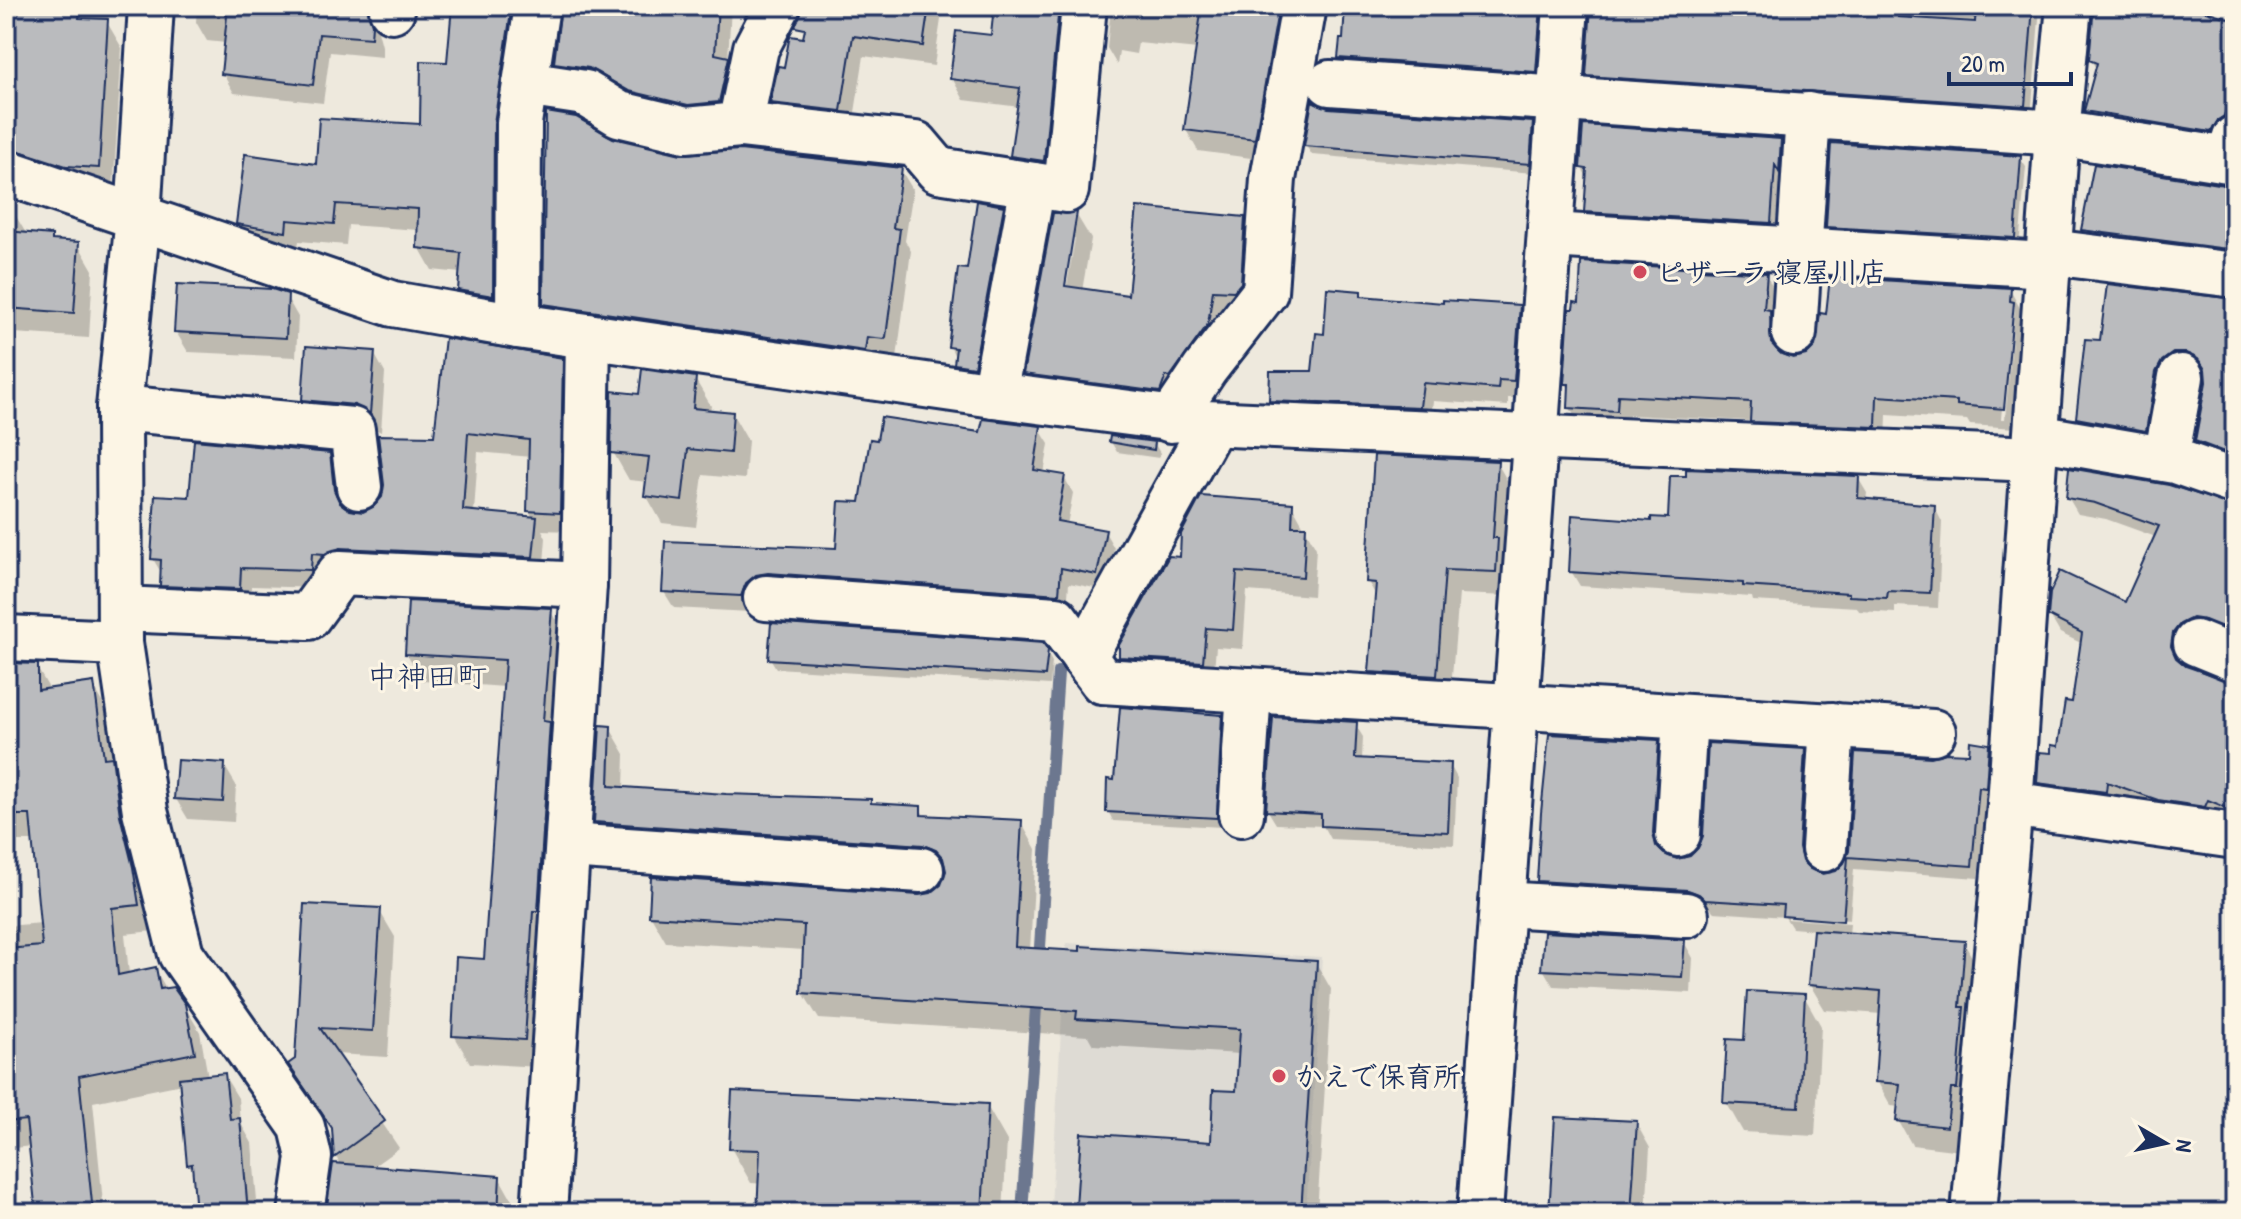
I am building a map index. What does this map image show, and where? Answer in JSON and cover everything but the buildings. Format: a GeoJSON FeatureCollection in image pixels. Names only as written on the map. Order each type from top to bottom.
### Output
{"type":"FeatureCollection","features":[{"type":"Feature","properties":{"kind":"street"},"geometry":{"type":"LineString","coordinates":[[151,6],[138,217],[119,408],[120,626],[145,811],[181,954],[302,1127],[309,1157],[301,1213]]}},
{"type":"Feature","properties":{"kind":"street"},"geometry":{"type":"LineString","coordinates":[[518,326],[519,123],[537,6]]}},
{"type":"Feature","properties":{"kind":"street"},"geometry":{"type":"LineString","coordinates":[[740,125],[756,48],[778,6]]}},
{"type":"Feature","properties":{"kind":"street"},"geometry":{"type":"LineString","coordinates":[[525,84],[585,93],[619,114],[686,130],[740,125],[916,144],[938,170],[1066,190],[1084,6]]}},
{"type":"Feature","properties":{"kind":"street"},"geometry":{"type":"LineString","coordinates":[[1084,657],[1194,422],[1205,369],[1265,292],[1273,179],[1304,6]]}},
{"type":"Feature","properties":{"kind":"street"},"geometry":{"type":"LineString","coordinates":[[1480,1213],[1566,6]]}},
{"type":"Feature","properties":{"kind":"street"},"geometry":{"type":"LineString","coordinates":[[1974,1213],[2010,804],[2057,133],[2069,6]]}},
{"type":"Feature","properties":{"kind":"street"},"geometry":{"type":"LineString","coordinates":[[1330,83],[2057,133],[2233,153]]}},
{"type":"Feature","properties":{"kind":"street"},"geometry":{"type":"LineString","coordinates":[[1794,333],[1808,115]]}},
{"type":"Feature","properties":{"kind":"street"},"geometry":{"type":"LineString","coordinates":[[6,172],[393,304],[518,326],[994,395],[1194,422],[1535,437],[2035,448],[2166,459],[2235,482]]}},
{"type":"Feature","properties":{"kind":"street"},"geometry":{"type":"LineString","coordinates":[[994,395],[1033,185]]}},
{"type":"Feature","properties":{"kind":"street"},"geometry":{"type":"LineString","coordinates":[[1550,235],[1799,250],[2049,259],[2235,275]]}},
{"type":"Feature","properties":{"kind":"street"},"geometry":{"type":"LineString","coordinates":[[544,1213],[584,585],[588,336]]}},
{"type":"Feature","properties":{"kind":"street"},"geometry":{"type":"LineString","coordinates":[[2166,459],[2181,377]]}},
{"type":"Feature","properties":{"kind":"street"},"geometry":{"type":"LineString","coordinates":[[119,408],[352,430],[359,487]]}},
{"type":"Feature","properties":{"kind":"street"},"geometry":{"type":"LineString","coordinates":[[6,638],[120,626],[308,617],[340,573],[584,585]]}},
{"type":"Feature","properties":{"kind":"street"},"geometry":{"type":"LineString","coordinates":[[766,598],[1056,619],[1102,681],[1933,732]]}},
{"type":"Feature","properties":{"kind":"street"},"geometry":{"type":"LineString","coordinates":[[1241,814],[1249,690]]}},
{"type":"Feature","properties":{"kind":"street"},"geometry":{"type":"LineString","coordinates":[[1678,834],[1685,717]]}},
{"type":"Feature","properties":{"kind":"street"},"geometry":{"type":"LineString","coordinates":[[1824,849],[1832,725]]}},
{"type":"Feature","properties":{"kind":"street"},"geometry":{"type":"LineString","coordinates":[[2010,804],[2235,836]]}},
{"type":"Feature","properties":{"kind":"street"},"geometry":{"type":"LineString","coordinates":[[568,846],[921,870]]}},
{"type":"Feature","properties":{"kind":"street"},"geometry":{"type":"LineString","coordinates":[[1502,904],[1686,915]]}},
{"type":"Feature","properties":{"kind":"shaded area"},"geometry":{"type":"Polygon","coordinates":[[[1066,943],[1322,957],[1306,1213],[1168,1213],[1051,1206],[1066,943]]]}},
{"type":"Feature","properties":{"kind":"waterway"},"geometry":{"type":"LineString","coordinates":[[1039,962],[1058,672]]}},
{"type":"Feature","properties":{"kind":"waterway"},"geometry":{"type":"LineString","coordinates":[[1022,1213],[1037,993]]}},
{"type":"Feature","properties":{"kind":"place","name":"ピザーラ 寝屋川店"},"geometry":{"type":"Point","coordinates":[1640,272]}},
{"type":"Feature","properties":{"kind":"place","name":"かえで保育所"},"geometry":{"type":"Point","coordinates":[1279,1076]}},
{"type":"Feature","properties":{"kind":"district","name":"中神田町"},"geometry":{"type":"Point","coordinates":[427,676]}}]}
